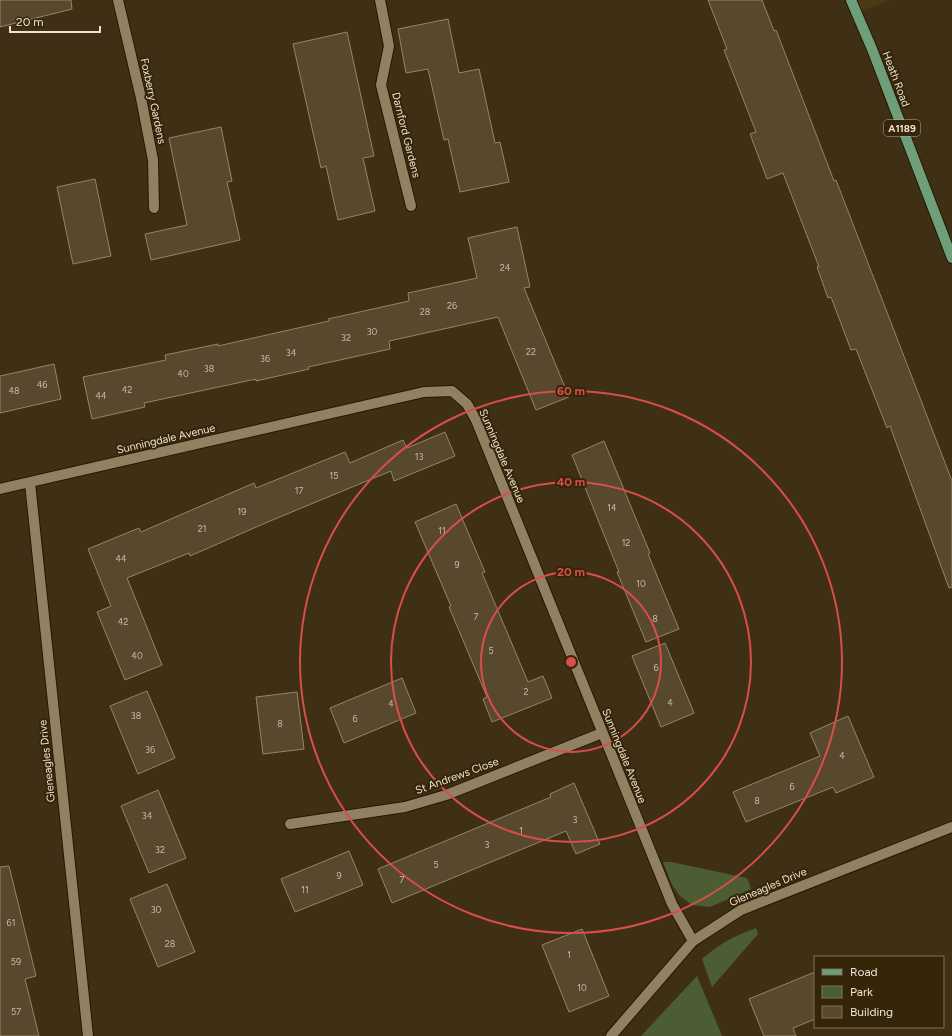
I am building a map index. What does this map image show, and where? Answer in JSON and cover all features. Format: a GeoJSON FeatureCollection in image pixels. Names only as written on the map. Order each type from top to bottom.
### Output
{"type":"FeatureCollection","features":[{"type":"Feature","properties":{"kind":"main road","name":"Heath Road"},"geometry":{"type":"LineString","coordinates":[[851,0],[872,49],[952,258]]}},
{"type":"Feature","properties":{"kind":"street","name":"Foxberry Gardens"},"geometry":{"type":"LineString","coordinates":[[118,0],[153,160],[154,208]]}},
{"type":"Feature","properties":{"kind":"street","name":"Darnford Gardens"},"geometry":{"type":"LineString","coordinates":[[380,0],[389,46],[381,85],[411,206]]}},
{"type":"Feature","properties":{"kind":"street","name":"Sunningdale Avenue"},"geometry":{"type":"LineString","coordinates":[[0,489],[424,392],[452,391],[467,404],[476,420],[672,904],[693,941]]}},
{"type":"Feature","properties":{"kind":"street","name":"Gleneagles Drive"},"geometry":{"type":"LineString","coordinates":[[30,482],[88,1036]]}},
{"type":"Feature","properties":{"kind":"street","name":"St Andrews Close"},"geometry":{"type":"LineString","coordinates":[[290,824],[405,807],[439,797],[602,733]]}},
{"type":"Feature","properties":{"kind":"street","name":"Gleneagles Drive"},"geometry":{"type":"LineString","coordinates":[[611,1036],[693,941],[741,910],[952,827]]}},
{"type":"Feature","properties":{"kind":"shaded area"},"geometry":{"type":"Polygon","coordinates":[[[851,0],[890,0],[856,13],[851,0]]]}},
{"type":"Feature","properties":{"kind":"green space"},"geometry":{"type":"Polygon","coordinates":[[[663,862],[671,862],[747,878],[751,889],[710,907],[692,905],[680,896],[672,885],[663,862]]]}},
{"type":"Feature","properties":{"kind":"green space"},"geometry":{"type":"Polygon","coordinates":[[[756,928],[758,934],[712,987],[702,959],[728,940],[756,928]]]}},
{"type":"Feature","properties":{"kind":"green space"},"geometry":{"type":"Polygon","coordinates":[[[697,976],[722,1036],[641,1036],[697,976]]]}},
{"type":"Feature","properties":{"kind":"building"},"geometry":{"type":"Polygon","coordinates":[[[0,0],[71,0],[72,9],[0,27],[0,0]]]}},
{"type":"Feature","properties":{"kind":"building"},"geometry":{"type":"Polygon","coordinates":[[[708,0],[762,0],[774,31],[776,30],[834,181],[836,180],[952,481],[952,587],[949,588],[890,426],[887,428],[856,349],[851,350],[831,297],[828,298],[817,267],[819,267],[783,173],[767,179],[750,134],[756,132],[724,50],[727,49],[708,0]]]}},
{"type":"Feature","properties":{"kind":"building"},"geometry":{"type":"Polygon","coordinates":[[[448,19],[459,73],[479,69],[495,143],[500,142],[509,182],[460,192],[448,139],[444,140],[428,69],[406,73],[398,29],[448,19]]]}},
{"type":"Feature","properties":{"kind":"building"},"geometry":{"type":"Polygon","coordinates":[[[347,32],[374,156],[363,158],[375,211],[338,220],[326,166],[321,168],[293,44],[347,32]]]}},
{"type":"Feature","properties":{"kind":"building"},"geometry":{"type":"Polygon","coordinates":[[[221,127],[232,181],[227,182],[240,240],[151,260],[145,234],[187,225],[169,138],[221,127]]]}},
{"type":"Feature","properties":{"kind":"building"},"geometry":{"type":"Polygon","coordinates":[[[95,179],[111,256],[73,264],[57,187],[95,179]]]}},
{"type":"Feature","properties":{"kind":"building"},"geometry":{"type":"Polygon","coordinates":[[[517,227],[530,287],[524,288],[569,397],[536,410],[498,317],[389,341],[390,349],[308,367],[309,369],[256,381],[256,379],[144,403],[145,407],[92,419],[83,377],[166,360],[165,355],[218,344],[218,346],[409,301],[408,293],[477,278],[468,238],[517,227]]]}},
{"type":"Feature","properties":{"kind":"building"},"geometry":{"type":"Polygon","coordinates":[[[54,364],[61,399],[0,413],[0,376],[54,364]]]}},
{"type":"Feature","properties":{"kind":"building"},"geometry":{"type":"Polygon","coordinates":[[[445,432],[455,456],[394,481],[391,471],[190,556],[189,553],[127,578],[162,665],[125,680],[97,612],[111,606],[88,549],[139,528],[141,532],[254,483],[256,488],[345,452],[350,463],[403,440],[407,448],[445,432]]]}},
{"type":"Feature","properties":{"kind":"building"},"geometry":{"type":"Polygon","coordinates":[[[604,441],[650,553],[648,554],[679,629],[646,642],[617,572],[619,572],[572,455],[604,441]]]}},
{"type":"Feature","properties":{"kind":"building"},"geometry":{"type":"Polygon","coordinates":[[[456,504],[485,572],[482,573],[528,682],[543,676],[552,698],[492,722],[483,699],[487,697],[449,607],[451,606],[415,522],[456,504]]]}},
{"type":"Feature","properties":{"kind":"building"},"geometry":{"type":"Polygon","coordinates":[[[665,643],[694,713],[661,727],[632,656],[665,643]]]}},
{"type":"Feature","properties":{"kind":"building"},"geometry":{"type":"Polygon","coordinates":[[[402,678],[416,713],[344,743],[330,708],[402,678]]]}},
{"type":"Feature","properties":{"kind":"building"},"geometry":{"type":"Polygon","coordinates":[[[147,691],[175,758],[138,774],[110,706],[147,691]]]}},
{"type":"Feature","properties":{"kind":"building"},"geometry":{"type":"Polygon","coordinates":[[[297,692],[304,749],[263,754],[256,697],[297,692]]]}},
{"type":"Feature","properties":{"kind":"building"},"geometry":{"type":"Polygon","coordinates":[[[848,716],[874,777],[836,793],[833,787],[746,822],[733,792],[820,756],[810,733],[848,716]]]}},
{"type":"Feature","properties":{"kind":"building"},"geometry":{"type":"Polygon","coordinates":[[[574,783],[600,844],[576,854],[566,831],[392,903],[378,869],[551,797],[550,794],[574,783]]]}},
{"type":"Feature","properties":{"kind":"building"},"geometry":{"type":"Polygon","coordinates":[[[158,790],[186,858],[149,873],[121,806],[158,790]]]}},
{"type":"Feature","properties":{"kind":"building"},"geometry":{"type":"Polygon","coordinates":[[[349,851],[363,885],[295,912],[281,879],[349,851]]]}},
{"type":"Feature","properties":{"kind":"building"},"geometry":{"type":"Polygon","coordinates":[[[9,866],[36,976],[25,979],[39,1036],[0,1036],[0,867],[9,866]]]}},
{"type":"Feature","properties":{"kind":"building"},"geometry":{"type":"Polygon","coordinates":[[[167,884],[195,952],[158,967],[130,899],[167,884]]]}},
{"type":"Feature","properties":{"kind":"building"},"geometry":{"type":"Polygon","coordinates":[[[582,929],[609,996],[569,1012],[542,945],[582,929]]]}},
{"type":"Feature","properties":{"kind":"building"},"geometry":{"type":"Polygon","coordinates":[[[814,972],[814,1019],[793,1028],[796,1036],[764,1036],[749,999],[814,972]]]}}]}
